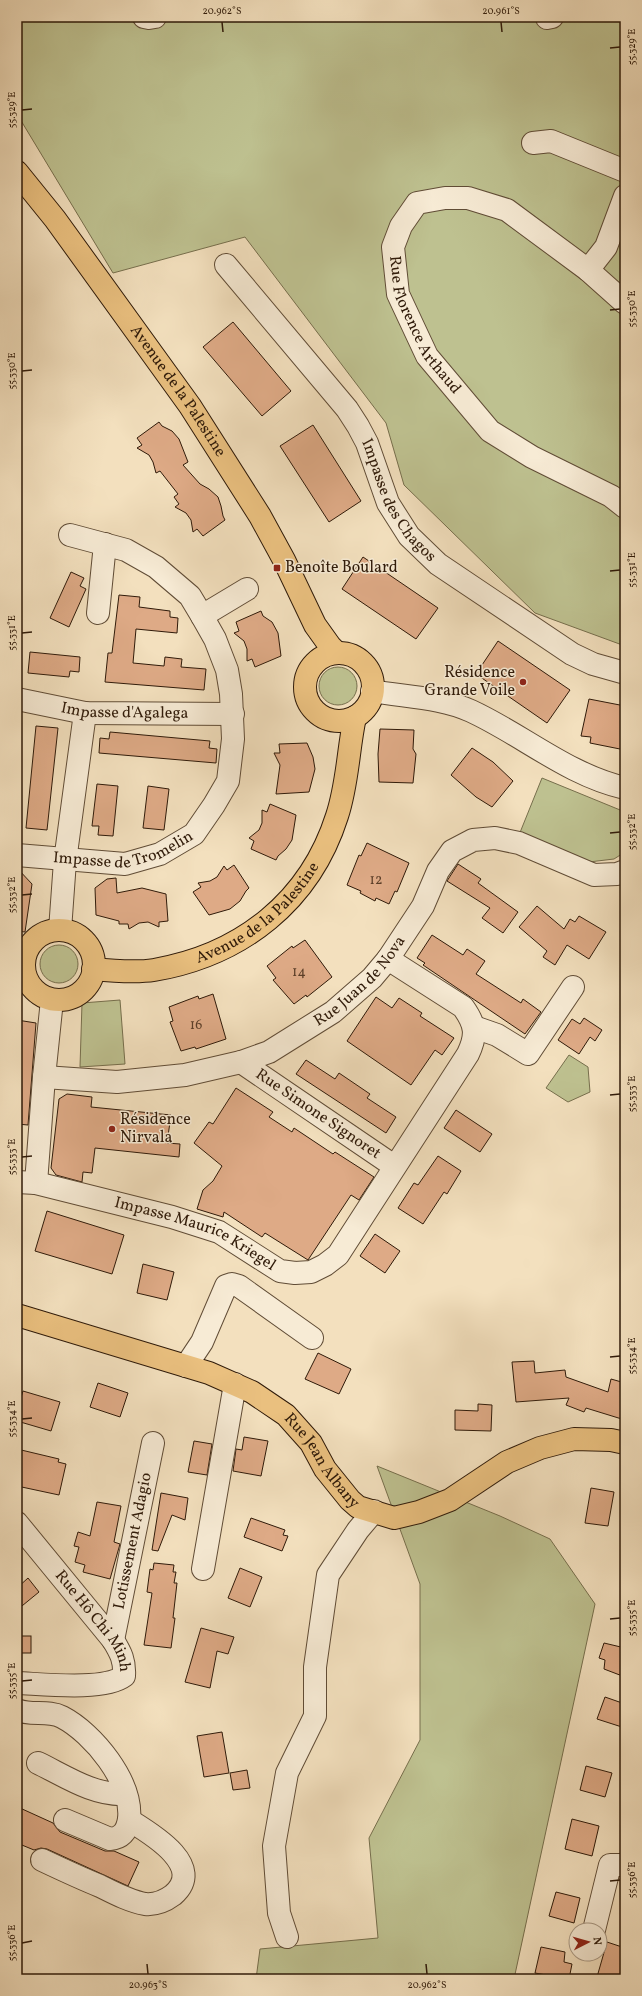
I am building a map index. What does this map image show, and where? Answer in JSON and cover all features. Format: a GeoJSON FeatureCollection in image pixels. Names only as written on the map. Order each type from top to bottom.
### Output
{"type":"FeatureCollection","features":[{"type":"Feature","properties":{"kind":"main road","name":"Avenue de la Palestine"},"geometry":{"type":"LineString","coordinates":[[17,172],[55,219],[190,406],[263,522],[284,560],[315,625],[320,648],[329,656]]}},
{"type":"Feature","properties":{"kind":"main road"},"geometry":{"type":"LineString","coordinates":[[329,656],[356,658],[364,664],[372,682],[372,692],[369,703],[345,719],[325,718],[316,712],[310,704],[306,694],[305,684],[308,674],[329,656]]}},
{"type":"Feature","properties":{"kind":"main road","name":"Avenue de la Palestine"},"geometry":{"type":"LineString","coordinates":[[93,969],[127,971],[153,970],[184,963],[225,948],[250,934],[272,917],[296,891],[317,862],[337,816],[348,765],[344,742],[345,719]]}},
{"type":"Feature","properties":{"kind":"main road"},"geometry":{"type":"LineString","coordinates":[[60,930],[72,933],[89,947],[93,958],[93,969],[90,980],[84,990],[75,997],[64,1000],[52,1000],[42,996],[34,990],[28,982],[21,962],[27,951],[41,936],[60,930]]}},
{"type":"Feature","properties":{"kind":"main road","name":"Rue Jean Albany"},"geometry":{"type":"LineString","coordinates":[[17,1315],[186,1366],[235,1384],[252,1392],[286,1415],[310,1443],[325,1469],[342,1493],[358,1506],[394,1518],[419,1512],[450,1500],[507,1462],[540,1448],[574,1439],[611,1440],[625,1443]]}},
{"type":"Feature","properties":{"kind":"street"},"geometry":{"type":"LineString","coordinates":[[144,17],[155,17]]}},
{"type":"Feature","properties":{"kind":"street"},"geometry":{"type":"LineString","coordinates":[[533,142],[551,141],[625,171]]}},
{"type":"Feature","properties":{"kind":"street"},"geometry":{"type":"LineString","coordinates":[[588,270],[606,247],[621,218],[625,196]]}},
{"type":"Feature","properties":{"kind":"street","name":"Rue Florence Arthaud"},"geometry":{"type":"LineString","coordinates":[[625,303],[588,270],[507,210],[468,198],[445,198],[418,203],[401,226],[393,247],[398,294],[427,356],[490,431],[532,457],[611,496],[625,507]]}},
{"type":"Feature","properties":{"kind":"street","name":"Impasse des Chagos"},"geometry":{"type":"LineString","coordinates":[[226,265],[347,408],[367,443],[388,503],[409,536],[438,564],[572,654],[593,664],[625,673]]}},
{"type":"Feature","properties":{"kind":"street","name":"Impasse de Tromelin"},"geometry":{"type":"LineString","coordinates":[[17,855],[65,861],[125,864],[160,854],[194,834],[214,805],[228,780],[233,739],[233,714],[226,670],[215,639],[190,596],[156,566],[126,550],[70,535]]}},
{"type":"Feature","properties":{"kind":"street"},"geometry":{"type":"LineString","coordinates":[[98,613],[104,544]]}},
{"type":"Feature","properties":{"kind":"street"},"geometry":{"type":"LineString","coordinates":[[202,616],[247,589]]}},
{"type":"Feature","properties":{"kind":"street"},"geometry":{"type":"LineString","coordinates":[[372,692],[447,703],[470,710],[568,768],[609,785],[625,788]]}},
{"type":"Feature","properties":{"kind":"street","name":"Impasse d'Agalega"},"geometry":{"type":"LineString","coordinates":[[17,699],[85,713],[233,714]]}},
{"type":"Feature","properties":{"kind":"street"},"geometry":{"type":"LineString","coordinates":[[60,930],[65,861],[85,713]]}},
{"type":"Feature","properties":{"kind":"street","name":"Rue Juan de Nova"},"geometry":{"type":"LineString","coordinates":[[44,1077],[116,1082],[185,1075],[241,1062],[269,1052],[334,1012],[372,978],[388,959],[423,906],[438,871],[452,851],[473,840],[495,838],[519,843],[594,875],[617,874],[625,871]]}},
{"type":"Feature","properties":{"kind":"street"},"geometry":{"type":"LineString","coordinates":[[388,959],[463,1008],[470,1016],[474,1027],[497,1035],[528,1054],[573,987]]}},
{"type":"Feature","properties":{"kind":"street","name":"Impasse Maurice Kriegel"},"geometry":{"type":"LineString","coordinates":[[52,1000],[44,1077],[27,1182],[172,1217],[219,1232],[280,1271],[295,1273],[311,1272],[325,1265],[338,1255],[394,1166],[468,1054],[473,1042],[474,1027]]}},
{"type":"Feature","properties":{"kind":"street","name":"Rue Simone Signoret"},"geometry":{"type":"LineString","coordinates":[[241,1062],[394,1166]]}},
{"type":"Feature","properties":{"kind":"street"},"geometry":{"type":"LineString","coordinates":[[186,1366],[202,1342],[226,1286],[232,1284],[239,1286],[312,1338]]}},
{"type":"Feature","properties":{"kind":"street"},"geometry":{"type":"LineString","coordinates":[[203,1569],[235,1384]]}},
{"type":"Feature","properties":{"kind":"street","name":"Lotissement Adagio"},"geometry":{"type":"LineString","coordinates":[[113,1640],[153,1443]]}},
{"type":"Feature","properties":{"kind":"street"},"geometry":{"type":"LineString","coordinates":[[288,1937],[279,1913],[274,1846],[287,1773],[315,1716],[314,1667],[328,1575],[358,1530],[374,1511]]}},
{"type":"Feature","properties":{"kind":"street","name":"Rue Hô Chi Minh"},"geometry":{"type":"LineString","coordinates":[[17,1523],[113,1640],[122,1654],[125,1665],[124,1676],[118,1681],[90,1685],[17,1683]]}},
{"type":"Feature","properties":{"kind":"street"},"geometry":{"type":"LineString","coordinates":[[17,1710],[24,1713],[53,1714],[62,1717],[86,1735],[110,1763],[120,1778],[125,1794],[129,1820],[124,1834],[118,1839],[110,1839],[65,1820]]}},
{"type":"Feature","properties":{"kind":"street"},"geometry":{"type":"LineString","coordinates":[[38,1763],[100,1792],[113,1795],[125,1794]]}},
{"type":"Feature","properties":{"kind":"street"},"geometry":{"type":"LineString","coordinates":[[42,1860],[128,1899],[146,1904],[159,1903],[173,1895],[182,1884],[183,1871],[179,1860],[172,1850],[149,1832],[129,1820]]}},
{"type":"Feature","properties":{"kind":"street"},"geometry":{"type":"LineString","coordinates":[[596,1922],[610,1864],[625,1866]]}},
{"type":"Feature","properties":{"kind":"green space"},"geometry":{"type":"Polygon","coordinates":[[[17,17],[625,17],[625,646],[535,613],[404,485],[386,423],[245,237],[113,273],[17,114],[17,17]]]}},
{"type":"Feature","properties":{"kind":"green space"},"geometry":{"type":"Polygon","coordinates":[[[334,667],[342,667],[352,672],[356,679],[356,693],[352,700],[342,705],[334,705],[324,700],[322,697],[319,690],[319,682],[324,672],[327,670],[334,667]]]}},
{"type":"Feature","properties":{"kind":"green space"},"geometry":{"type":"Polygon","coordinates":[[[542,778],[625,812],[625,852],[614,859],[589,862],[519,835],[542,778]]]}},
{"type":"Feature","properties":{"kind":"green space"},"geometry":{"type":"Polygon","coordinates":[[[55,945],[63,945],[73,950],[77,957],[77,971],[73,978],[63,983],[55,983],[45,978],[43,975],[40,968],[40,960],[45,950],[48,948],[55,945]]]}},
{"type":"Feature","properties":{"kind":"green space"},"geometry":{"type":"Polygon","coordinates":[[[120,1000],[125,1064],[80,1067],[82,1003],[120,1000]]]}},
{"type":"Feature","properties":{"kind":"green space"},"geometry":{"type":"Polygon","coordinates":[[[569,1055],[588,1067],[590,1092],[568,1102],[546,1088],[569,1055]]]}},
{"type":"Feature","properties":{"kind":"green space"},"geometry":{"type":"Polygon","coordinates":[[[377,1466],[500,1516],[550,1539],[595,1604],[514,1979],[256,1979],[260,1949],[378,1938],[369,1838],[420,1740],[420,1584],[377,1466]]]}},
{"type":"Feature","properties":{"kind":"building"},"geometry":{"type":"Polygon","coordinates":[[[233,322],[291,391],[262,416],[203,347],[233,322]]]}},
{"type":"Feature","properties":{"kind":"building"},"geometry":{"type":"Polygon","coordinates":[[[159,422],[162,426],[172,431],[179,439],[188,462],[183,465],[200,484],[209,489],[218,497],[225,520],[203,536],[197,529],[193,532],[191,520],[186,513],[175,507],[179,504],[174,497],[178,494],[160,471],[156,473],[149,455],[137,448],[142,445],[137,438],[159,422]]]}},
{"type":"Feature","properties":{"kind":"building"},"geometry":{"type":"Polygon","coordinates":[[[313,425],[361,501],[329,522],[280,446],[313,425]]]}},
{"type":"Feature","properties":{"kind":"building"},"geometry":{"type":"Polygon","coordinates":[[[363,557],[438,608],[416,639],[342,589],[363,557]]]}},
{"type":"Feature","properties":{"kind":"building"},"geometry":{"type":"Polygon","coordinates":[[[71,572],[84,578],[80,586],[86,589],[69,627],[50,618],[71,572]]]}},
{"type":"Feature","properties":{"kind":"building"},"geometry":{"type":"Polygon","coordinates":[[[119,595],[140,597],[139,607],[170,611],[170,617],[178,618],[177,633],[136,629],[133,663],[164,666],[165,657],[182,659],[181,667],[206,669],[204,690],[105,682],[108,653],[112,653],[119,595]]]}},
{"type":"Feature","properties":{"kind":"building"},"geometry":{"type":"Polygon","coordinates":[[[261,611],[263,616],[272,622],[278,633],[281,656],[255,667],[252,659],[247,661],[247,649],[244,641],[234,633],[239,631],[236,622],[261,611]]]}},
{"type":"Feature","properties":{"kind":"building","name":"Résidence Grande Voile"},"geometry":{"type":"Polygon","coordinates":[[[498,641],[570,690],[547,723],[476,674],[498,641]]]}},
{"type":"Feature","properties":{"kind":"building"},"geometry":{"type":"Polygon","coordinates":[[[30,652],[80,657],[79,672],[70,671],[69,677],[28,673],[30,652]]]}},
{"type":"Feature","properties":{"kind":"building"},"geometry":{"type":"Polygon","coordinates":[[[589,699],[625,706],[625,750],[590,743],[591,737],[581,736],[589,699]]]}},
{"type":"Feature","properties":{"kind":"building"},"geometry":{"type":"Polygon","coordinates":[[[36,726],[58,728],[47,830],[26,828],[36,726]]]}},
{"type":"Feature","properties":{"kind":"building"},"geometry":{"type":"Polygon","coordinates":[[[380,729],[414,730],[413,749],[416,754],[413,783],[379,782],[378,754],[380,729]]]}},
{"type":"Feature","properties":{"kind":"building"},"geometry":{"type":"Polygon","coordinates":[[[110,732],[210,741],[209,748],[217,749],[216,763],[99,753],[100,738],[109,739],[110,732]]]}},
{"type":"Feature","properties":{"kind":"building"},"geometry":{"type":"Polygon","coordinates":[[[307,743],[313,757],[315,769],[309,792],[276,794],[280,765],[274,753],[280,753],[279,744],[307,743]]]}},
{"type":"Feature","properties":{"kind":"building"},"geometry":{"type":"Polygon","coordinates":[[[472,748],[493,762],[513,781],[492,807],[476,797],[451,775],[472,748]]]}},
{"type":"Feature","properties":{"kind":"building"},"geometry":{"type":"Polygon","coordinates":[[[97,784],[118,786],[113,836],[98,835],[99,826],[92,826],[97,784]]]}},
{"type":"Feature","properties":{"kind":"building"},"geometry":{"type":"Polygon","coordinates":[[[148,786],[169,789],[164,830],[143,828],[148,786]]]}},
{"type":"Feature","properties":{"kind":"building"},"geometry":{"type":"Polygon","coordinates":[[[270,804],[296,815],[292,840],[276,860],[251,849],[254,841],[249,838],[259,830],[262,823],[262,810],[267,812],[270,804]]]}},
{"type":"Feature","properties":{"kind":"building"},"geometry":{"type":"Polygon","coordinates":[[[367,843],[409,863],[397,892],[395,891],[389,904],[376,898],[375,901],[360,893],[361,891],[347,885],[359,855],[361,856],[367,843]]]}},
{"type":"Feature","properties":{"kind":"building"},"geometry":{"type":"Polygon","coordinates":[[[458,864],[481,879],[478,883],[518,912],[503,933],[482,918],[490,908],[447,881],[458,864]]]}},
{"type":"Feature","properties":{"kind":"building"},"geometry":{"type":"Polygon","coordinates":[[[234,865],[249,888],[240,901],[230,909],[209,915],[193,892],[201,887],[198,883],[210,881],[217,877],[224,866],[227,870],[234,865]]]}},
{"type":"Feature","properties":{"kind":"building"},"geometry":{"type":"Polygon","coordinates":[[[17,868],[32,884],[25,932],[17,931],[17,868]]]}},
{"type":"Feature","properties":{"kind":"building"},"geometry":{"type":"Polygon","coordinates":[[[116,878],[117,893],[142,888],[166,894],[168,921],[159,922],[159,927],[148,922],[139,923],[129,929],[128,924],[119,924],[119,921],[96,915],[95,888],[107,879],[116,878]]]}},
{"type":"Feature","properties":{"kind":"building"},"geometry":{"type":"Polygon","coordinates":[[[537,906],[564,929],[570,919],[575,922],[579,916],[606,932],[589,959],[567,945],[555,965],[543,957],[547,951],[519,927],[537,906]]]}},
{"type":"Feature","properties":{"kind":"building"},"geometry":{"type":"Polygon","coordinates":[[[432,935],[463,955],[467,949],[485,961],[476,974],[521,1003],[523,999],[541,1012],[525,1034],[423,965],[425,963],[417,958],[432,935]]]}},
{"type":"Feature","properties":{"kind":"building"},"geometry":{"type":"Polygon","coordinates":[[[305,940],[332,977],[307,997],[306,995],[294,1004],[273,980],[276,978],[267,966],[292,946],[293,948],[305,940]]]}},
{"type":"Feature","properties":{"kind":"building"},"geometry":{"type":"Polygon","coordinates":[[[213,994],[226,1039],[196,1049],[195,1047],[181,1051],[170,1022],[173,1021],[169,1007],[198,996],[199,999],[213,994]]]}},
{"type":"Feature","properties":{"kind":"building"},"geometry":{"type":"Polygon","coordinates":[[[376,997],[392,1008],[399,998],[422,1013],[420,1016],[454,1038],[442,1055],[435,1050],[411,1085],[347,1041],[376,997]]]}},
{"type":"Feature","properties":{"kind":"building"},"geometry":{"type":"Polygon","coordinates":[[[584,1018],[602,1030],[595,1041],[590,1037],[579,1054],[558,1040],[572,1019],[580,1024],[584,1018]]]}},
{"type":"Feature","properties":{"kind":"building"},"geometry":{"type":"Polygon","coordinates":[[[17,1020],[36,1023],[28,1125],[17,1124],[17,1020]]]}},
{"type":"Feature","properties":{"kind":"building"},"geometry":{"type":"Polygon","coordinates":[[[306,1060],[335,1079],[339,1073],[370,1094],[367,1098],[396,1117],[386,1133],[296,1074],[306,1060]]]}},
{"type":"Feature","properties":{"kind":"building"},"geometry":{"type":"Polygon","coordinates":[[[236,1088],[273,1112],[269,1117],[292,1132],[294,1128],[333,1154],[335,1152],[374,1177],[359,1200],[351,1195],[308,1260],[265,1233],[262,1237],[224,1212],[223,1217],[197,1209],[203,1190],[213,1181],[222,1166],[194,1143],[209,1122],[213,1124],[236,1088]]]}},
{"type":"Feature","properties":{"kind":"building","name":"Résidence Nirvala"},"geometry":{"type":"Polygon","coordinates":[[[67,1094],[92,1097],[91,1107],[171,1115],[167,1143],[180,1144],[179,1157],[95,1148],[92,1173],[83,1172],[82,1182],[56,1175],[51,1168],[59,1099],[67,1094]]]}},
{"type":"Feature","properties":{"kind":"building"},"geometry":{"type":"Polygon","coordinates":[[[456,1110],[492,1134],[480,1152],[444,1128],[456,1110]]]}},
{"type":"Feature","properties":{"kind":"building"},"geometry":{"type":"Polygon","coordinates":[[[438,1156],[461,1171],[447,1194],[444,1192],[423,1224],[398,1208],[414,1183],[418,1185],[438,1156]]]}},
{"type":"Feature","properties":{"kind":"building"},"geometry":{"type":"Polygon","coordinates":[[[47,1211],[124,1235],[112,1274],[35,1251],[47,1211]]]}},
{"type":"Feature","properties":{"kind":"building"},"geometry":{"type":"Polygon","coordinates":[[[375,1234],[400,1251],[385,1273],[360,1256],[375,1234]]]}},
{"type":"Feature","properties":{"kind":"building"},"geometry":{"type":"Polygon","coordinates":[[[143,1264],[174,1272],[167,1300],[137,1293],[143,1264]]]}},
{"type":"Feature","properties":{"kind":"building"},"geometry":{"type":"Polygon","coordinates":[[[318,1353],[351,1369],[339,1394],[305,1379],[318,1353]]]}},
{"type":"Feature","properties":{"kind":"building"},"geometry":{"type":"Polygon","coordinates":[[[534,1361],[535,1373],[565,1370],[566,1377],[608,1392],[611,1379],[625,1383],[625,1420],[586,1408],[584,1412],[566,1405],[569,1398],[516,1402],[512,1362],[534,1361]]]}},
{"type":"Feature","properties":{"kind":"building"},"geometry":{"type":"Polygon","coordinates":[[[98,1383],[128,1393],[120,1417],[90,1407],[98,1383]]]}},
{"type":"Feature","properties":{"kind":"building"},"geometry":{"type":"Polygon","coordinates":[[[23,1391],[60,1402],[51,1431],[17,1421],[17,1410],[23,1391]]]}},
{"type":"Feature","properties":{"kind":"building"},"geometry":{"type":"Polygon","coordinates":[[[478,1404],[492,1405],[491,1431],[455,1430],[455,1410],[478,1411],[478,1404]]]}},
{"type":"Feature","properties":{"kind":"building"},"geometry":{"type":"Polygon","coordinates":[[[244,1437],[268,1441],[261,1476],[233,1471],[236,1449],[242,1450],[244,1437]]]}},
{"type":"Feature","properties":{"kind":"building"},"geometry":{"type":"Polygon","coordinates":[[[194,1441],[212,1444],[207,1475],[188,1472],[194,1441]]]}},
{"type":"Feature","properties":{"kind":"building"},"geometry":{"type":"Polygon","coordinates":[[[17,1449],[59,1459],[58,1462],[66,1464],[59,1495],[17,1486],[17,1449]]]}},
{"type":"Feature","properties":{"kind":"building"},"geometry":{"type":"Polygon","coordinates":[[[591,1488],[614,1492],[608,1526],[585,1523],[591,1488]]]}},
{"type":"Feature","properties":{"kind":"building"},"geometry":{"type":"Polygon","coordinates":[[[161,1493],[188,1498],[185,1520],[172,1515],[158,1551],[152,1550],[161,1493]]]}},
{"type":"Feature","properties":{"kind":"building"},"geometry":{"type":"Polygon","coordinates":[[[97,1502],[121,1506],[114,1542],[120,1544],[110,1579],[83,1572],[85,1565],[75,1562],[79,1547],[74,1546],[78,1532],[90,1536],[97,1502]]]}},
{"type":"Feature","properties":{"kind":"building"},"geometry":{"type":"Polygon","coordinates":[[[251,1518],[285,1530],[283,1535],[288,1536],[282,1551],[244,1537],[251,1518]]]}},
{"type":"Feature","properties":{"kind":"building"},"geometry":{"type":"Polygon","coordinates":[[[154,1563],[174,1565],[173,1572],[176,1572],[174,1583],[177,1583],[173,1618],[175,1618],[171,1648],[144,1645],[152,1593],[147,1592],[150,1569],[153,1570],[154,1563]]]}},
{"type":"Feature","properties":{"kind":"building"},"geometry":{"type":"Polygon","coordinates":[[[240,1568],[262,1577],[250,1607],[228,1598],[240,1568]]]}},
{"type":"Feature","properties":{"kind":"building"},"geometry":{"type":"Polygon","coordinates":[[[28,1578],[39,1592],[17,1610],[17,1588],[28,1578]]]}},
{"type":"Feature","properties":{"kind":"building"},"geometry":{"type":"Polygon","coordinates":[[[201,1628],[234,1637],[228,1654],[217,1651],[210,1688],[185,1682],[201,1628]]]}},
{"type":"Feature","properties":{"kind":"building"},"geometry":{"type":"Polygon","coordinates":[[[17,1636],[31,1636],[31,1653],[17,1653],[17,1636]]]}},
{"type":"Feature","properties":{"kind":"building"},"geometry":{"type":"Polygon","coordinates":[[[604,1643],[625,1648],[625,1677],[604,1669],[605,1660],[599,1658],[604,1643]]]}},
{"type":"Feature","properties":{"kind":"building"},"geometry":{"type":"Polygon","coordinates":[[[605,1697],[625,1704],[625,1728],[597,1719],[605,1697]]]}},
{"type":"Feature","properties":{"kind":"building"},"geometry":{"type":"Polygon","coordinates":[[[222,1732],[229,1773],[204,1777],[197,1736],[222,1732]]]}},
{"type":"Feature","properties":{"kind":"building"},"geometry":{"type":"Polygon","coordinates":[[[586,1766],[612,1773],[605,1797],[580,1790],[586,1766]]]}},
{"type":"Feature","properties":{"kind":"building"},"geometry":{"type":"Polygon","coordinates":[[[247,1770],[250,1788],[233,1790],[230,1773],[247,1770]]]}},
{"type":"Feature","properties":{"kind":"building"},"geometry":{"type":"Polygon","coordinates":[[[20,1808],[53,1823],[60,1832],[105,1851],[114,1851],[139,1862],[128,1886],[47,1849],[41,1848],[34,1850],[17,1843],[17,1815],[20,1808]]]}},
{"type":"Feature","properties":{"kind":"building"},"geometry":{"type":"Polygon","coordinates":[[[572,1819],[599,1826],[592,1856],[565,1849],[572,1819]]]}},
{"type":"Feature","properties":{"kind":"building"},"geometry":{"type":"Polygon","coordinates":[[[556,1892],[580,1898],[574,1922],[549,1916],[556,1892]]]}},
{"type":"Feature","properties":{"kind":"building"},"geometry":{"type":"Polygon","coordinates":[[[608,1942],[625,1948],[625,1979],[604,1979],[597,1977],[601,1962],[608,1962],[608,1942]]]}},
{"type":"Feature","properties":{"kind":"building"},"geometry":{"type":"Polygon","coordinates":[[[541,1947],[565,1952],[564,1962],[572,1964],[569,1979],[535,1973],[541,1947]]]}},
{"type":"Feature","properties":{"kind":"place","name":"Benoîte Boulard"},"geometry":{"type":"Point","coordinates":[277,568]}},
{"type":"Feature","properties":{"kind":"place","name":"Résidence Grande Voile"},"geometry":{"type":"Point","coordinates":[523,682]}},
{"type":"Feature","properties":{"kind":"place","name":"Résidence Nirvala"},"geometry":{"type":"Point","coordinates":[112,1129]}}]}
